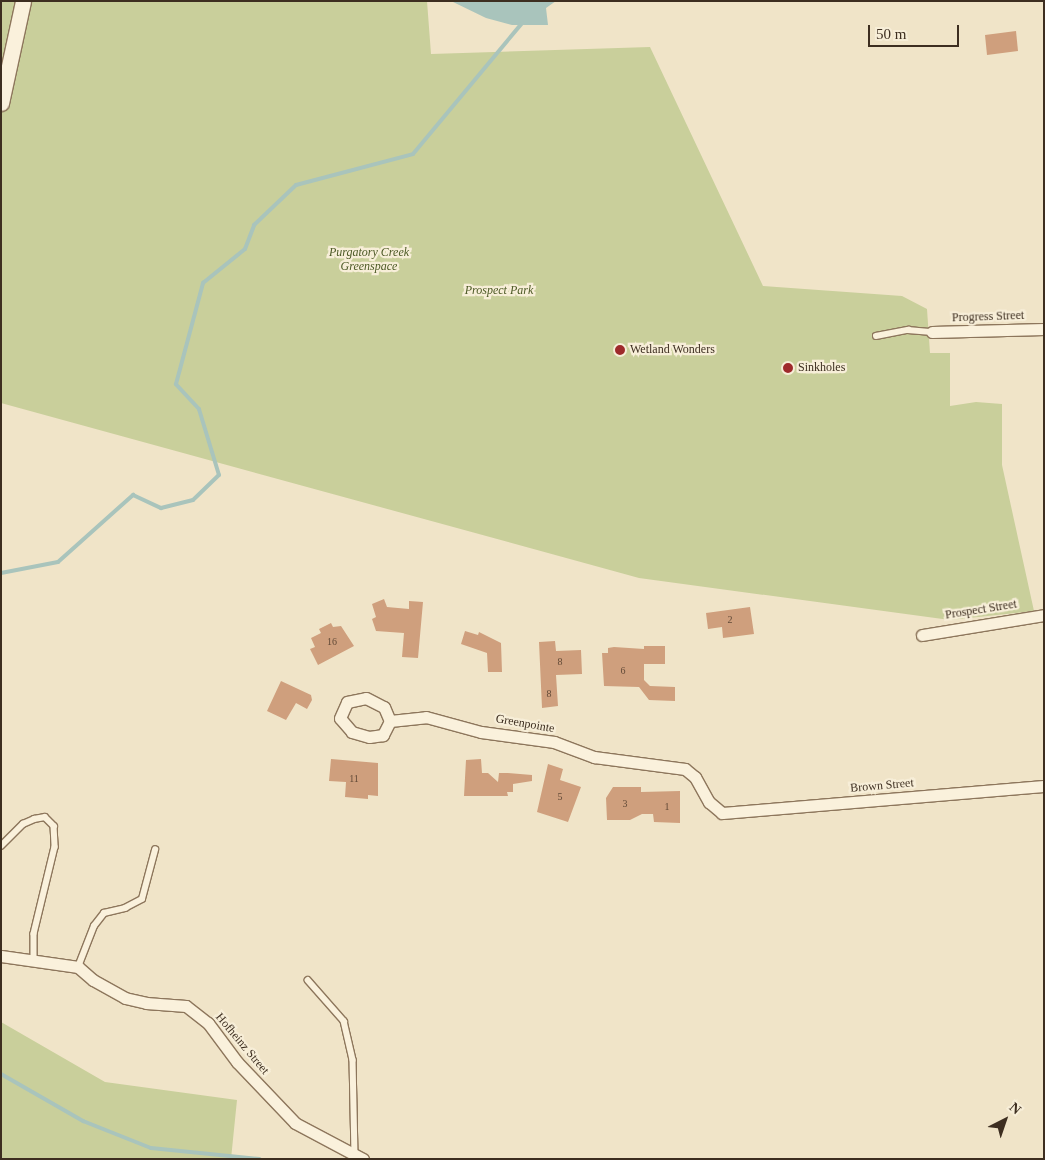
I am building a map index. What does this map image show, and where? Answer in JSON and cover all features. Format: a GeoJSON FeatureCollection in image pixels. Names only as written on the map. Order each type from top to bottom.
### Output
{"type":"FeatureCollection","features":[{"type":"Feature","properties":{"kind":"main road"},"geometry":{"type":"LineString","coordinates":[[1,103],[22,5]]}},
{"type":"Feature","properties":{"kind":"street","name":"Progress Street"},"geometry":{"type":"LineString","coordinates":[[932,332],[1044,329]]}},
{"type":"Feature","properties":{"kind":"street","name":"Prospect Street"},"geometry":{"type":"LineString","coordinates":[[922,635],[1044,615]]}},
{"type":"Feature","properties":{"kind":"street","name":"Greenpointe"},"geometry":{"type":"LineString","coordinates":[[390,721],[426,717],[481,732],[546,740],[594,757],[685,769],[696,777],[709,802],[722,813]]}},
{"type":"Feature","properties":{"kind":"street","name":"Brown Street"},"geometry":{"type":"LineString","coordinates":[[722,813],[1044,786]]}},
{"type":"Feature","properties":{"kind":"street"},"geometry":{"type":"LineString","coordinates":[[1,956],[78,966]]}},
{"type":"Feature","properties":{"kind":"street","name":"Hofheinz Street"},"geometry":{"type":"LineString","coordinates":[[78,966],[93,980],[125,998],[146,1003],[186,1006],[208,1023],[237,1062],[295,1123],[359,1157]]}},
{"type":"Feature","properties":{"kind":"lane"},"geometry":{"type":"LineString","coordinates":[[876,336],[908,330],[932,332]]}},
{"type":"Feature","properties":{"kind":"lane"},"geometry":{"type":"LineString","coordinates":[[1,846],[24,824],[34,819],[45,817],[54,826],[56,848],[34,934],[34,959]]}},
{"type":"Feature","properties":{"kind":"lane"},"geometry":{"type":"LineString","coordinates":[[78,966],[94,926],[104,913],[125,908],[142,899],[156,850]]}},
{"type":"Feature","properties":{"kind":"lane"},"geometry":{"type":"LineString","coordinates":[[308,980],[344,1021],[353,1060],[359,1157]]}},
{"type":"Feature","properties":{"kind":"green space","name":"Purgatory Creek Greenspace"},"geometry":{"type":"Polygon","coordinates":[[[1,1],[427,1],[431,54],[650,47],[763,286],[902,296],[927,309],[930,353],[950,353],[950,406],[976,402],[1002,404],[1002,465],[1034,611],[950,620],[639,578],[1,403],[1,1]]]}},
{"type":"Feature","properties":{"kind":"green space"},"geometry":{"type":"Polygon","coordinates":[[[1,1022],[105,1082],[237,1100],[231,1159],[1,1159],[1,1022]]]}},
{"type":"Feature","properties":{"kind":"water"},"geometry":{"type":"Polygon","coordinates":[[[451,1],[556,1],[546,8],[548,25],[512,25],[486,18],[451,1]]]}},
{"type":"Feature","properties":{"kind":"building"},"geometry":{"type":"Polygon","coordinates":[[[1016,31],[1018,51],[987,55],[985,35],[1016,31]]]}},
{"type":"Feature","properties":{"kind":"building"},"geometry":{"type":"Polygon","coordinates":[[[384,599],[387,607],[409,609],[409,601],[423,602],[418,658],[402,657],[404,633],[376,631],[372,619],[376,617],[372,604],[384,599]]]}},
{"type":"Feature","properties":{"kind":"building"},"geometry":{"type":"Polygon","coordinates":[[[750,607],[754,634],[723,638],[722,627],[708,629],[706,613],[750,607]]]}},
{"type":"Feature","properties":{"kind":"building"},"geometry":{"type":"Polygon","coordinates":[[[331,623],[333,627],[341,626],[354,646],[318,665],[310,649],[315,647],[311,638],[321,633],[319,629],[331,623]]]}},
{"type":"Feature","properties":{"kind":"building"},"geometry":{"type":"Polygon","coordinates":[[[465,631],[478,635],[479,632],[501,643],[502,672],[488,672],[487,653],[461,644],[465,631]]]}},
{"type":"Feature","properties":{"kind":"building"},"geometry":{"type":"Polygon","coordinates":[[[555,641],[556,651],[581,650],[582,674],[556,675],[558,706],[542,708],[539,642],[555,641]]]}},
{"type":"Feature","properties":{"kind":"building"},"geometry":{"type":"Polygon","coordinates":[[[644,646],[665,646],[665,664],[644,664],[644,680],[650,686],[675,687],[675,701],[649,700],[639,687],[604,686],[602,653],[608,653],[608,648],[614,647],[644,649],[644,646]]]}},
{"type":"Feature","properties":{"kind":"building"},"geometry":{"type":"Polygon","coordinates":[[[281,681],[311,695],[312,700],[307,709],[296,703],[286,720],[267,711],[281,681]]]}},
{"type":"Feature","properties":{"kind":"building"},"geometry":{"type":"Polygon","coordinates":[[[331,759],[378,763],[378,796],[368,795],[368,799],[345,797],[346,782],[329,781],[331,759]]]}},
{"type":"Feature","properties":{"kind":"building"},"geometry":{"type":"Polygon","coordinates":[[[481,759],[482,773],[488,773],[498,782],[499,773],[532,775],[532,781],[513,784],[513,792],[507,792],[508,796],[464,796],[466,760],[481,759]]]}},
{"type":"Feature","properties":{"kind":"building"},"geometry":{"type":"Polygon","coordinates":[[[548,764],[563,769],[560,780],[581,787],[568,822],[537,812],[548,764]]]}},
{"type":"Feature","properties":{"kind":"building"},"geometry":{"type":"Polygon","coordinates":[[[613,787],[641,787],[641,792],[680,791],[680,823],[654,822],[653,814],[642,814],[630,820],[607,820],[606,798],[613,787]]]}},
{"type":"Feature","properties":{"kind":"waterway"},"geometry":{"type":"LineString","coordinates":[[1,573],[58,562],[133,495],[161,508],[193,500],[219,475],[199,409],[176,384],[203,283],[245,249],[254,225],[296,185],[413,154],[522,23]]}},
{"type":"Feature","properties":{"kind":"waterway"},"geometry":{"type":"LineString","coordinates":[[1,1074],[83,1121],[151,1148],[259,1159]]}},
{"type":"Feature","properties":{"kind":"place","name":"Wetland Wonders"},"geometry":{"type":"Point","coordinates":[620,350]}},
{"type":"Feature","properties":{"kind":"place","name":"Sinkholes"},"geometry":{"type":"Point","coordinates":[788,368]}},
{"type":"Feature","properties":{"kind":"park label","name":"Prospect Park"},"geometry":{"type":"Point","coordinates":[499,291]}}]}
